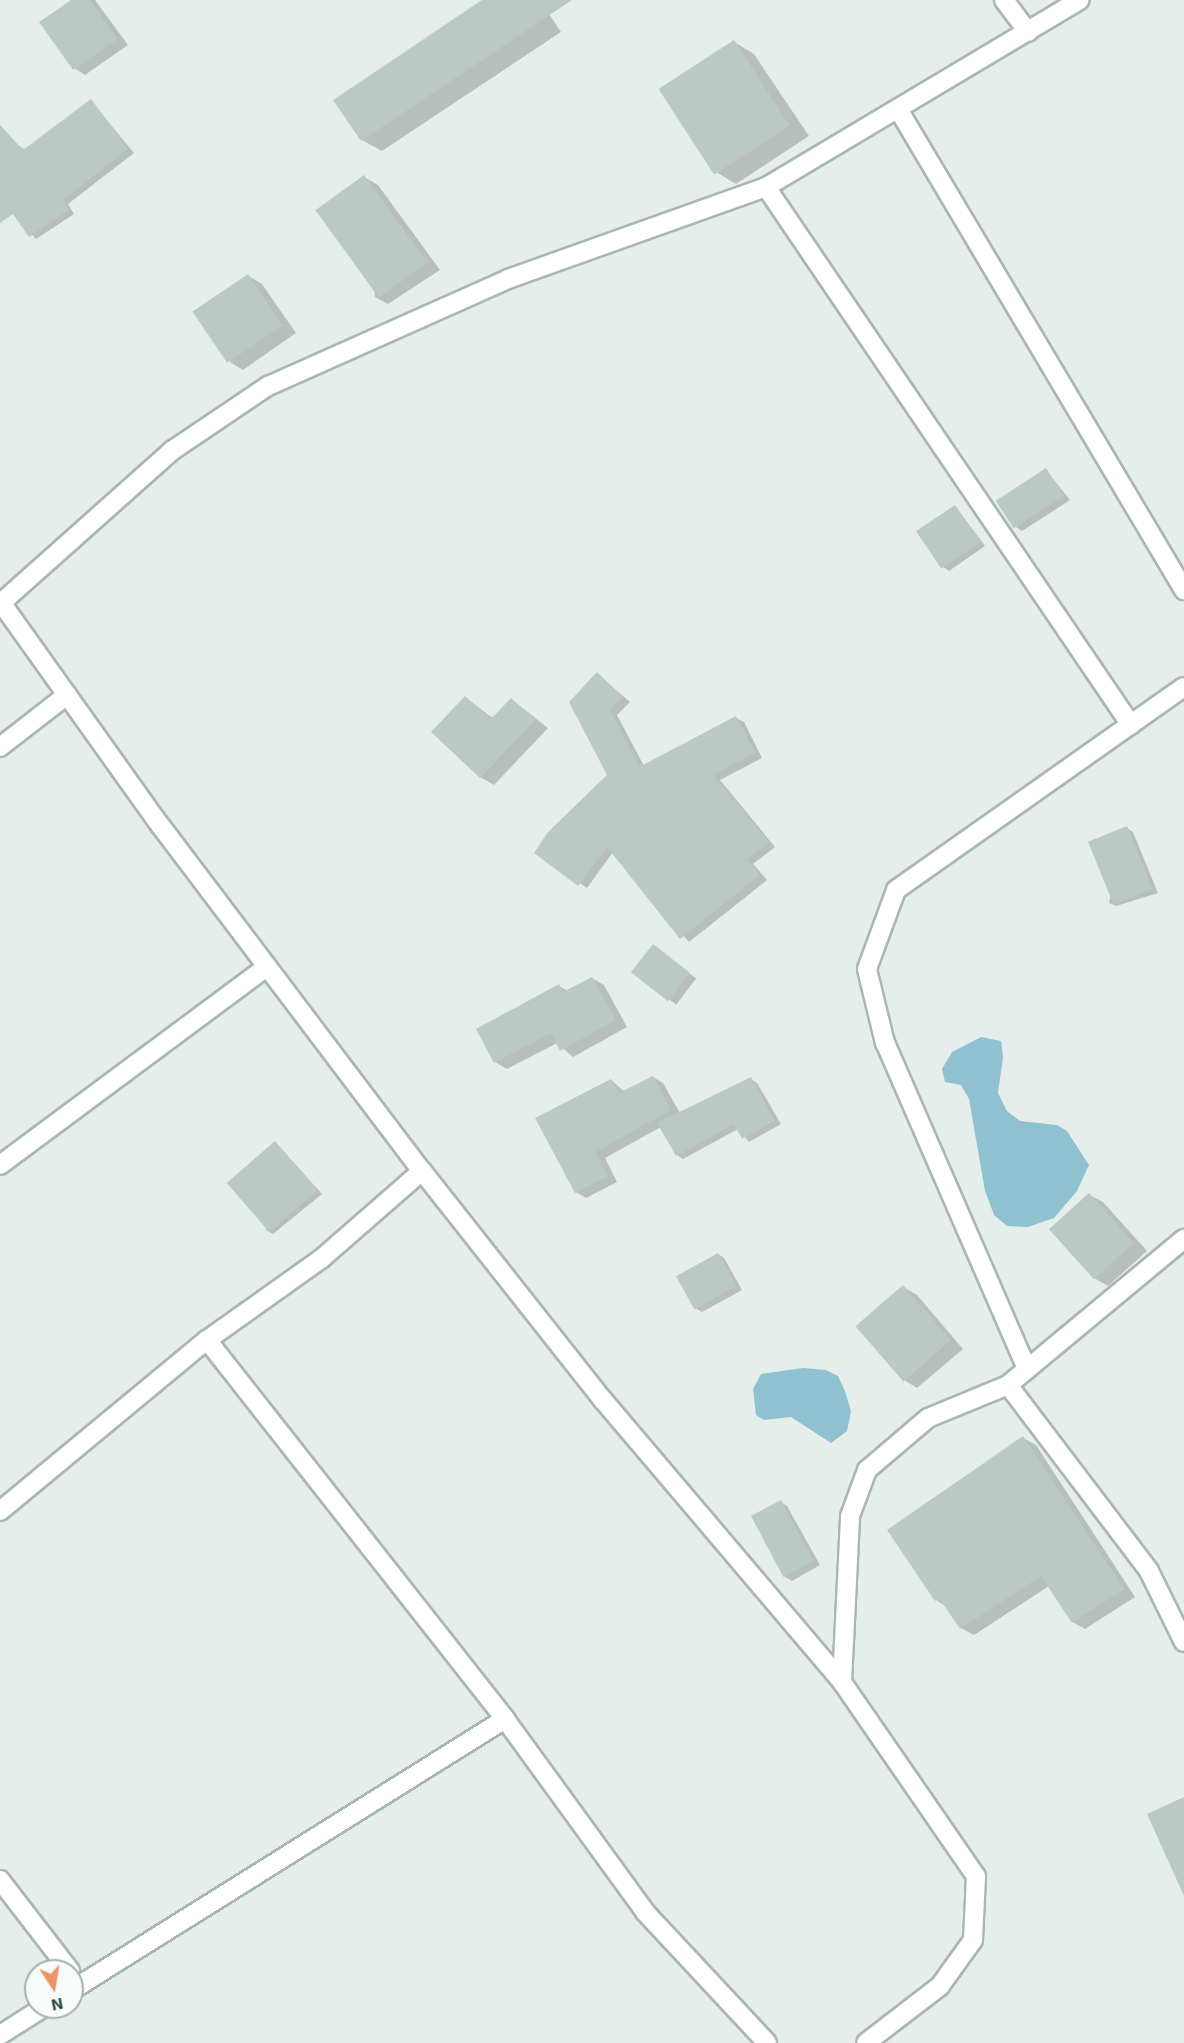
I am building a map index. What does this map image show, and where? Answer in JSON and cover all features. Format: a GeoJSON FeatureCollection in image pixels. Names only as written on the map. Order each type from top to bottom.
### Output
{"type":"FeatureCollection","features":[{"type":"Feature","properties":{"kind":"street"},"geometry":{"type":"LineString","coordinates":[[1004,0],[1028,32]]}},
{"type":"Feature","properties":{"kind":"street"},"geometry":{"type":"LineString","coordinates":[[866,2043],[940,1986],[973,1940],[975,1876],[842,1682],[603,1400],[422,1171],[267,967],[1,602],[173,450],[268,386],[508,279],[766,187],[1080,0]]}},
{"type":"Feature","properties":{"kind":"street"},"geometry":{"type":"LineString","coordinates":[[898,109],[1184,590]]}},
{"type":"Feature","properties":{"kind":"street"},"geometry":{"type":"LineString","coordinates":[[766,187],[1131,725]]}},
{"type":"Feature","properties":{"kind":"street"},"geometry":{"type":"LineString","coordinates":[[1028,1369],[885,1043],[867,969],[896,890],[1184,687]]}},
{"type":"Feature","properties":{"kind":"street"},"geometry":{"type":"LineString","coordinates":[[0,747],[67,695]]}},
{"type":"Feature","properties":{"kind":"street"},"geometry":{"type":"LineString","coordinates":[[0,1165],[267,967]]}},
{"type":"Feature","properties":{"kind":"street"},"geometry":{"type":"LineString","coordinates":[[0,1511],[207,1340],[321,1259],[422,1171]]}},
{"type":"Feature","properties":{"kind":"street"},"geometry":{"type":"LineString","coordinates":[[842,1682],[850,1516],[867,1470],[928,1418],[1008,1385],[1184,1239]]}},
{"type":"Feature","properties":{"kind":"street"},"geometry":{"type":"LineString","coordinates":[[207,1340],[505,1719],[645,1912],[767,2043]]}},
{"type":"Feature","properties":{"kind":"street"},"geometry":{"type":"LineString","coordinates":[[1008,1385],[1149,1571],[1184,1642]]}},
{"type":"Feature","properties":{"kind":"street"},"geometry":{"type":"LineString","coordinates":[[84,1974],[505,1719]]}},
{"type":"Feature","properties":{"kind":"street"},"geometry":{"type":"LineString","coordinates":[[0,1880],[58,1959]]}},
{"type":"Feature","properties":{"kind":"street"},"geometry":{"type":"LineString","coordinates":[[0,2035],[25,2019]]}},
{"type":"Feature","properties":{"kind":"water"},"geometry":{"type":"Polygon","coordinates":[[[981,1037],[1001,1041],[1003,1057],[998,1093],[1007,1111],[1020,1121],[1057,1125],[1067,1131],[1089,1165],[1077,1191],[1054,1218],[1028,1227],[1007,1226],[994,1215],[985,1191],[969,1099],[961,1085],[945,1082],[942,1069],[952,1052],[981,1037]]]}},
{"type":"Feature","properties":{"kind":"water"},"geometry":{"type":"Polygon","coordinates":[[[803,1368],[826,1370],[838,1376],[845,1391],[851,1411],[847,1431],[831,1443],[791,1417],[764,1420],[756,1415],[753,1389],[761,1374],[803,1368]]]}},
{"type":"Feature","properties":{"kind":"building"},"geometry":{"type":"Polygon","coordinates":[[[71,0],[90,0],[117,39],[73,70],[39,22],[71,0]]]}},
{"type":"Feature","properties":{"kind":"building"},"geometry":{"type":"Polygon","coordinates":[[[482,0],[572,0],[361,141],[333,100],[482,0]]]}},
{"type":"Feature","properties":{"kind":"building"},"geometry":{"type":"Polygon","coordinates":[[[734,40],[790,126],[714,175],[659,89],[734,40]]]}},
{"type":"Feature","properties":{"kind":"building"},"geometry":{"type":"Polygon","coordinates":[[[91,99],[128,149],[63,200],[69,210],[29,237],[13,214],[0,223],[0,125],[23,150],[91,99]]]}},
{"type":"Feature","properties":{"kind":"building"},"geometry":{"type":"Polygon","coordinates":[[[364,175],[427,262],[379,298],[315,210],[364,175]]]}},
{"type":"Feature","properties":{"kind":"building"},"geometry":{"type":"Polygon","coordinates":[[[248,274],[283,325],[227,363],[192,311],[248,274]]]}},
{"type":"Feature","properties":{"kind":"building"},"geometry":{"type":"Polygon","coordinates":[[[1046,468],[1064,496],[1014,528],[996,501],[1046,468]]]}},
{"type":"Feature","properties":{"kind":"building"},"geometry":{"type":"Polygon","coordinates":[[[955,505],[980,542],[941,569],[916,531],[955,505]]]}},
{"type":"Feature","properties":{"kind":"building"},"geometry":{"type":"Polygon","coordinates":[[[597,672],[623,697],[610,710],[639,767],[736,716],[755,753],[713,775],[769,842],[747,860],[760,875],[680,939],[607,847],[578,886],[534,853],[548,832],[607,775],[569,702],[597,672]]]}},
{"type":"Feature","properties":{"kind":"building"},"geometry":{"type":"Polygon","coordinates":[[[465,696],[491,719],[511,698],[535,720],[480,778],[431,732],[465,696]]]}},
{"type":"Feature","properties":{"kind":"building"},"geometry":{"type":"Polygon","coordinates":[[[1127,826],[1152,889],[1114,905],[1088,842],[1127,826]]]}},
{"type":"Feature","properties":{"kind":"building"},"geometry":{"type":"Polygon","coordinates":[[[653,944],[690,973],[668,1001],[631,972],[653,944]]]}},
{"type":"Feature","properties":{"kind":"building"},"geometry":{"type":"Polygon","coordinates":[[[592,977],[616,1020],[560,1051],[551,1033],[494,1063],[476,1029],[559,984],[563,992],[592,977]]]}},
{"type":"Feature","properties":{"kind":"building"},"geometry":{"type":"Polygon","coordinates":[[[653,1076],[671,1110],[595,1152],[608,1176],[575,1193],[535,1118],[611,1079],[619,1093],[653,1076]]]}},
{"type":"Feature","properties":{"kind":"building"},"geometry":{"type":"Polygon","coordinates":[[[751,1077],[775,1121],[742,1139],[734,1124],[676,1156],[657,1123],[751,1077]]]}},
{"type":"Feature","properties":{"kind":"building"},"geometry":{"type":"Polygon","coordinates":[[[275,1141],[318,1190],[269,1232],[227,1183],[275,1141]]]}},
{"type":"Feature","properties":{"kind":"building"},"geometry":{"type":"Polygon","coordinates":[[[1089,1193],[1134,1243],[1094,1279],[1049,1229],[1089,1193]]]}},
{"type":"Feature","properties":{"kind":"building"},"geometry":{"type":"Polygon","coordinates":[[[718,1253],[736,1286],[694,1310],[676,1276],[718,1253]]]}},
{"type":"Feature","properties":{"kind":"building"},"geometry":{"type":"Polygon","coordinates":[[[903,1285],[951,1340],[903,1381],[855,1326],[903,1285]]]}},
{"type":"Feature","properties":{"kind":"building"},"geometry":{"type":"Polygon","coordinates":[[[1023,1436],[1124,1589],[1072,1623],[1041,1576],[960,1629],[939,1598],[935,1601],[887,1530],[1023,1436]]]}},
{"type":"Feature","properties":{"kind":"building"},"geometry":{"type":"Polygon","coordinates":[[[781,1500],[813,1561],[783,1577],[751,1516],[781,1500]]]}},
{"type":"Feature","properties":{"kind":"building"},"geometry":{"type":"Polygon","coordinates":[[[1184,1797],[1184,1896],[1147,1814],[1184,1797]]]}}]}
